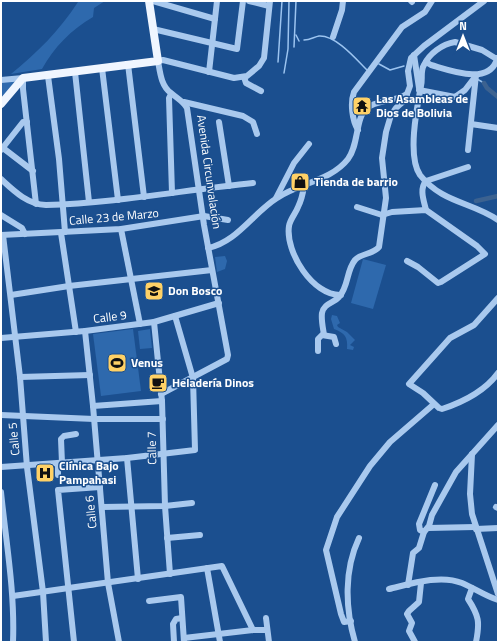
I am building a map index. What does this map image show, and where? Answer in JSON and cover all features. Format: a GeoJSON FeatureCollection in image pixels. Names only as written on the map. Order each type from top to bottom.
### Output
{"type":"FeatureCollection","features":[{"type":"Feature","properties":{"kind":"main road","name":"Avenida Circunvalación"},"geometry":{"type":"LineString","coordinates":[[150,1],[158,60]]}},
{"type":"Feature","properties":{"kind":"main road"},"geometry":{"type":"LineString","coordinates":[[1,104],[23,78],[48,76],[158,60]]}},
{"type":"Feature","properties":{"kind":"street"},"geometry":{"type":"LineString","coordinates":[[150,1],[215,19]]}},
{"type":"Feature","properties":{"kind":"street"},"geometry":{"type":"LineString","coordinates":[[209,72],[217,1]]}},
{"type":"Feature","properties":{"kind":"street"},"geometry":{"type":"LineString","coordinates":[[153,29],[234,49],[238,48],[243,1]]}},
{"type":"Feature","properties":{"kind":"street"},"geometry":{"type":"LineString","coordinates":[[158,60],[234,78],[244,77],[254,70],[264,58],[269,4],[249,1]]}},
{"type":"Feature","properties":{"kind":"street"},"geometry":{"type":"LineString","coordinates":[[333,38],[342,10],[343,1]]}},
{"type":"Feature","properties":{"kind":"street"},"geometry":{"type":"LineString","coordinates":[[358,130],[352,111],[352,97],[354,92],[402,28],[425,12],[432,1]]}},
{"type":"Feature","properties":{"kind":"street"},"geometry":{"type":"LineString","coordinates":[[324,335],[322,313],[328,304],[341,295],[347,284],[350,269],[355,260],[375,251],[379,247],[382,215],[386,198],[382,158],[386,132],[390,115],[406,99],[410,86],[409,63],[414,55],[484,1]]}},
{"type":"Feature","properties":{"kind":"street"},"geometry":{"type":"LineString","coordinates":[[426,62],[431,66],[476,75],[486,72],[498,58],[482,50],[455,42],[437,50],[426,62],[423,66],[416,109],[413,154],[415,165],[426,181],[444,196],[498,220]]}},
{"type":"Feature","properties":{"kind":"street"},"geometry":{"type":"LineString","coordinates":[[414,55],[420,90]]}},
{"type":"Feature","properties":{"kind":"street","name":"Avenida Circunvalación"},"geometry":{"type":"LineString","coordinates":[[158,60],[161,77],[171,94],[184,102],[188,108],[208,248],[228,357],[193,378]]}},
{"type":"Feature","properties":{"kind":"street"},"geometry":{"type":"LineString","coordinates":[[128,64],[144,197]]}},
{"type":"Feature","properties":{"kind":"street"},"geometry":{"type":"LineString","coordinates":[[102,68],[118,200]]}},
{"type":"Feature","properties":{"kind":"street"},"geometry":{"type":"LineString","coordinates":[[75,72],[89,202]]}},
{"type":"Feature","properties":{"kind":"street"},"geometry":{"type":"LineString","coordinates":[[420,90],[455,97],[465,90],[476,75]]}},
{"type":"Feature","properties":{"kind":"street"},"geometry":{"type":"LineString","coordinates":[[468,150],[476,75]]}},
{"type":"Feature","properties":{"kind":"street"},"geometry":{"type":"LineString","coordinates":[[48,76],[63,204],[63,232],[76,332]]}},
{"type":"Feature","properties":{"kind":"street"},"geometry":{"type":"LineString","coordinates":[[244,77],[246,83],[261,91]]}},
{"type":"Feature","properties":{"kind":"street"},"geometry":{"type":"LineString","coordinates":[[1,80],[23,78],[36,204]]}},
{"type":"Feature","properties":{"kind":"street"},"geometry":{"type":"LineString","coordinates":[[171,94],[169,98],[172,193]]}},
{"type":"Feature","properties":{"kind":"street"},"geometry":{"type":"LineString","coordinates":[[208,248],[223,243],[238,232],[276,198],[332,173],[343,164],[352,152],[364,112],[370,106],[393,101],[407,94]]}},
{"type":"Feature","properties":{"kind":"street"},"geometry":{"type":"LineString","coordinates":[[184,102],[243,116],[253,122],[257,134]]}},
{"type":"Feature","properties":{"kind":"street"},"geometry":{"type":"LineString","coordinates":[[27,122],[23,122],[2,149],[33,171]]}},
{"type":"Feature","properties":{"kind":"street"},"geometry":{"type":"LineString","coordinates":[[219,122],[229,186]]}},
{"type":"Feature","properties":{"kind":"street"},"geometry":{"type":"LineString","coordinates":[[471,124],[498,128]]}},
{"type":"Feature","properties":{"kind":"street"},"geometry":{"type":"LineString","coordinates":[[276,198],[294,164],[310,144]]}},
{"type":"Feature","properties":{"kind":"street"},"geometry":{"type":"LineString","coordinates":[[426,210],[422,186],[426,181],[468,166]]}},
{"type":"Feature","properties":{"kind":"street"},"geometry":{"type":"LineString","coordinates":[[1,179],[18,194],[36,204],[63,204],[118,200],[253,183]]}},
{"type":"Feature","properties":{"kind":"street"},"geometry":{"type":"LineString","coordinates":[[304,186],[300,203],[289,225],[293,255],[308,278],[332,295],[341,295]]}},
{"type":"Feature","properties":{"kind":"street"},"geometry":{"type":"LineString","coordinates":[[357,207],[382,215],[392,212],[426,210],[477,246],[485,254],[438,283],[418,267],[407,261]]}},
{"type":"Feature","properties":{"kind":"street"},"geometry":{"type":"LineString","coordinates":[[1,215],[22,228],[25,234]]}},
{"type":"Feature","properties":{"kind":"street","name":"Calle 23 de Marzo"},"geometry":{"type":"LineString","coordinates":[[2,235],[121,229],[204,216],[228,220]]}},
{"type":"Feature","properties":{"kind":"street"},"geometry":{"type":"LineString","coordinates":[[121,229],[140,324]]}},
{"type":"Feature","properties":{"kind":"street","name":"Calle 5"},"geometry":{"type":"LineString","coordinates":[[2,235],[11,295],[20,377],[27,467],[42,592],[46,642]]}},
{"type":"Feature","properties":{"kind":"street"},"geometry":{"type":"LineString","coordinates":[[11,295],[69,286],[212,270]]}},
{"type":"Feature","properties":{"kind":"street"},"geometry":{"type":"LineString","coordinates":[[498,298],[474,325],[450,338],[409,384],[424,393],[434,404],[442,409],[462,402],[494,379],[498,372]]}},
{"type":"Feature","properties":{"kind":"street","name":"Calle 9"},"geometry":{"type":"LineString","coordinates":[[1,338],[76,332],[154,322],[219,303]]}},
{"type":"Feature","properties":{"kind":"street"},"geometry":{"type":"LineString","coordinates":[[1,468],[127,458],[195,450],[193,378],[175,316]]}},
{"type":"Feature","properties":{"kind":"street","name":"Calle 7"},"geometry":{"type":"LineString","coordinates":[[154,322],[162,401],[165,506],[170,574]]}},
{"type":"Feature","properties":{"kind":"street","name":"Calle 6"},"geometry":{"type":"LineString","coordinates":[[85,331],[98,460],[108,583],[119,642]]}},
{"type":"Feature","properties":{"kind":"street"},"geometry":{"type":"LineString","coordinates":[[318,351],[319,338],[324,335],[334,337],[336,344]]}},
{"type":"Feature","properties":{"kind":"street"},"geometry":{"type":"LineString","coordinates":[[20,377],[90,375]]}},
{"type":"Feature","properties":{"kind":"street"},"geometry":{"type":"LineString","coordinates":[[161,394],[193,378]]}},
{"type":"Feature","properties":{"kind":"street"},"geometry":{"type":"LineString","coordinates":[[93,406],[162,401]]}},
{"type":"Feature","properties":{"kind":"street"},"geometry":{"type":"LineString","coordinates":[[351,621],[344,622],[341,614],[326,550],[337,516],[366,472],[390,442],[434,404]]}},
{"type":"Feature","properties":{"kind":"street"},"geometry":{"type":"LineString","coordinates":[[1,415],[94,419],[163,419]]}},
{"type":"Feature","properties":{"kind":"street"},"geometry":{"type":"LineString","coordinates":[[408,585],[413,553],[418,548],[432,515],[456,472],[498,425]]}},
{"type":"Feature","properties":{"kind":"street"},"geometry":{"type":"LineString","coordinates":[[58,475],[61,439],[64,436],[76,434]]}},
{"type":"Feature","properties":{"kind":"street"},"geometry":{"type":"LineString","coordinates":[[472,454],[470,504],[476,528],[498,594]]}},
{"type":"Feature","properties":{"kind":"street"},"geometry":{"type":"LineString","coordinates":[[127,458],[138,579]]}},
{"type":"Feature","properties":{"kind":"street"},"geometry":{"type":"LineString","coordinates":[[435,485],[419,524],[420,530],[498,528]]}},
{"type":"Feature","properties":{"kind":"street"},"geometry":{"type":"LineString","coordinates":[[74,642],[58,490],[100,487]]}},
{"type":"Feature","properties":{"kind":"street"},"geometry":{"type":"LineString","coordinates":[[1,492],[8,566],[13,596],[13,642]]}},
{"type":"Feature","properties":{"kind":"street"},"geometry":{"type":"LineString","coordinates":[[102,506],[165,506],[192,503]]}},
{"type":"Feature","properties":{"kind":"street"},"geometry":{"type":"LineString","coordinates":[[167,538],[200,535]]}},
{"type":"Feature","properties":{"kind":"street"},"geometry":{"type":"LineString","coordinates":[[355,642],[347,598],[347,582],[352,553],[359,538]]}},
{"type":"Feature","properties":{"kind":"street"},"geometry":{"type":"LineString","coordinates":[[13,596],[222,566],[253,630]]}},
{"type":"Feature","properties":{"kind":"street"},"geometry":{"type":"LineString","coordinates":[[207,568],[220,639]]}},
{"type":"Feature","properties":{"kind":"street"},"geometry":{"type":"LineString","coordinates":[[388,589],[445,580],[462,583],[498,600]]}},
{"type":"Feature","properties":{"kind":"street"},"geometry":{"type":"LineString","coordinates":[[415,642],[409,631],[412,623],[407,614],[408,611],[419,602],[421,583]]}},
{"type":"Feature","properties":{"kind":"street"},"geometry":{"type":"LineString","coordinates":[[472,588],[468,599],[478,617],[476,642]]}},
{"type":"Feature","properties":{"kind":"street"},"geometry":{"type":"LineString","coordinates":[[149,601],[181,597],[184,640],[220,639],[253,630],[267,630]]}},
{"type":"Feature","properties":{"kind":"street"},"geometry":{"type":"LineString","coordinates":[[174,642],[173,624],[176,619],[182,618]]}},
{"type":"Feature","properties":{"kind":"street"},"geometry":{"type":"LineString","coordinates":[[266,618],[269,642]]}},
{"type":"Feature","properties":{"kind":"shaded area"},"geometry":{"type":"Polygon","coordinates":[[[105,1],[94,8],[93,17],[70,33],[52,53],[42,69],[11,74],[48,41],[78,2],[105,1]]]}},
{"type":"Feature","properties":{"kind":"shaded area"},"geometry":{"type":"Polygon","coordinates":[[[14,80],[15,82],[1,98],[1,82],[14,80]]]}},
{"type":"Feature","properties":{"kind":"shaded area"},"geometry":{"type":"Polygon","coordinates":[[[225,256],[227,261],[225,269],[217,272],[215,257],[225,256]]]}},
{"type":"Feature","properties":{"kind":"shaded area"},"geometry":{"type":"Polygon","coordinates":[[[363,259],[386,265],[373,309],[351,303],[363,259]]]}},
{"type":"Feature","properties":{"kind":"shaded area"},"geometry":{"type":"Polygon","coordinates":[[[332,315],[337,316],[340,323],[337,325],[338,327],[347,332],[355,340],[350,345],[354,347],[353,350],[347,349],[347,341],[345,336],[341,332],[334,329],[331,319],[332,315]]]}},
{"type":"Feature","properties":{"kind":"shaded area","name":"Venus"},"geometry":{"type":"Polygon","coordinates":[[[133,329],[141,391],[101,396],[93,334],[133,329]]]}},
{"type":"Feature","properties":{"kind":"shaded area"},"geometry":{"type":"Polygon","coordinates":[[[150,329],[152,348],[140,349],[138,331],[150,329]]]}},
{"type":"Feature","properties":{"kind":"waterway"},"geometry":{"type":"LineString","coordinates":[[278,62],[282,1]]}},
{"type":"Feature","properties":{"kind":"waterway"},"geometry":{"type":"LineString","coordinates":[[284,73],[288,49],[289,1]]}},
{"type":"Feature","properties":{"kind":"waterway"},"geometry":{"type":"LineString","coordinates":[[294,47],[296,1]]}},
{"type":"Feature","properties":{"kind":"waterway"},"geometry":{"type":"LineString","coordinates":[[296,35],[299,41]]}},
{"type":"Feature","properties":{"kind":"waterway"},"geometry":{"type":"LineString","coordinates":[[304,40],[319,36],[332,39],[345,48],[367,70]]}},
{"type":"Feature","properties":{"kind":"waterway"},"geometry":{"type":"LineString","coordinates":[[379,64],[390,70],[404,66]]}},
{"type":"Feature","properties":{"kind":"waterway"},"geometry":{"type":"LineString","coordinates":[[477,79],[484,83]]}},
{"type":"Feature","properties":{"kind":"waterway"},"geometry":{"type":"LineString","coordinates":[[484,83],[487,88],[498,97]]}},
{"type":"Feature","properties":{"kind":"waterway"},"geometry":{"type":"LineString","coordinates":[[476,201],[498,196]]}},
{"type":"Feature","properties":{"kind":"place","name":"Las Asambleas de Dios de Bolivia"},"geometry":{"type":"Point","coordinates":[362,106]}},
{"type":"Feature","properties":{"kind":"place","name":"Tienda de barrio"},"geometry":{"type":"Point","coordinates":[300,182]}},
{"type":"Feature","properties":{"kind":"place","name":"Don Bosco"},"geometry":{"type":"Point","coordinates":[154,291]}},
{"type":"Feature","properties":{"kind":"place","name":"Venus"},"geometry":{"type":"Point","coordinates":[117,363]}},
{"type":"Feature","properties":{"kind":"place","name":"Heladería Dinos"},"geometry":{"type":"Point","coordinates":[158,383]}},
{"type":"Feature","properties":{"kind":"place","name":"Clínica Bajo Pampahasi"},"geometry":{"type":"Point","coordinates":[45,473]}}]}
